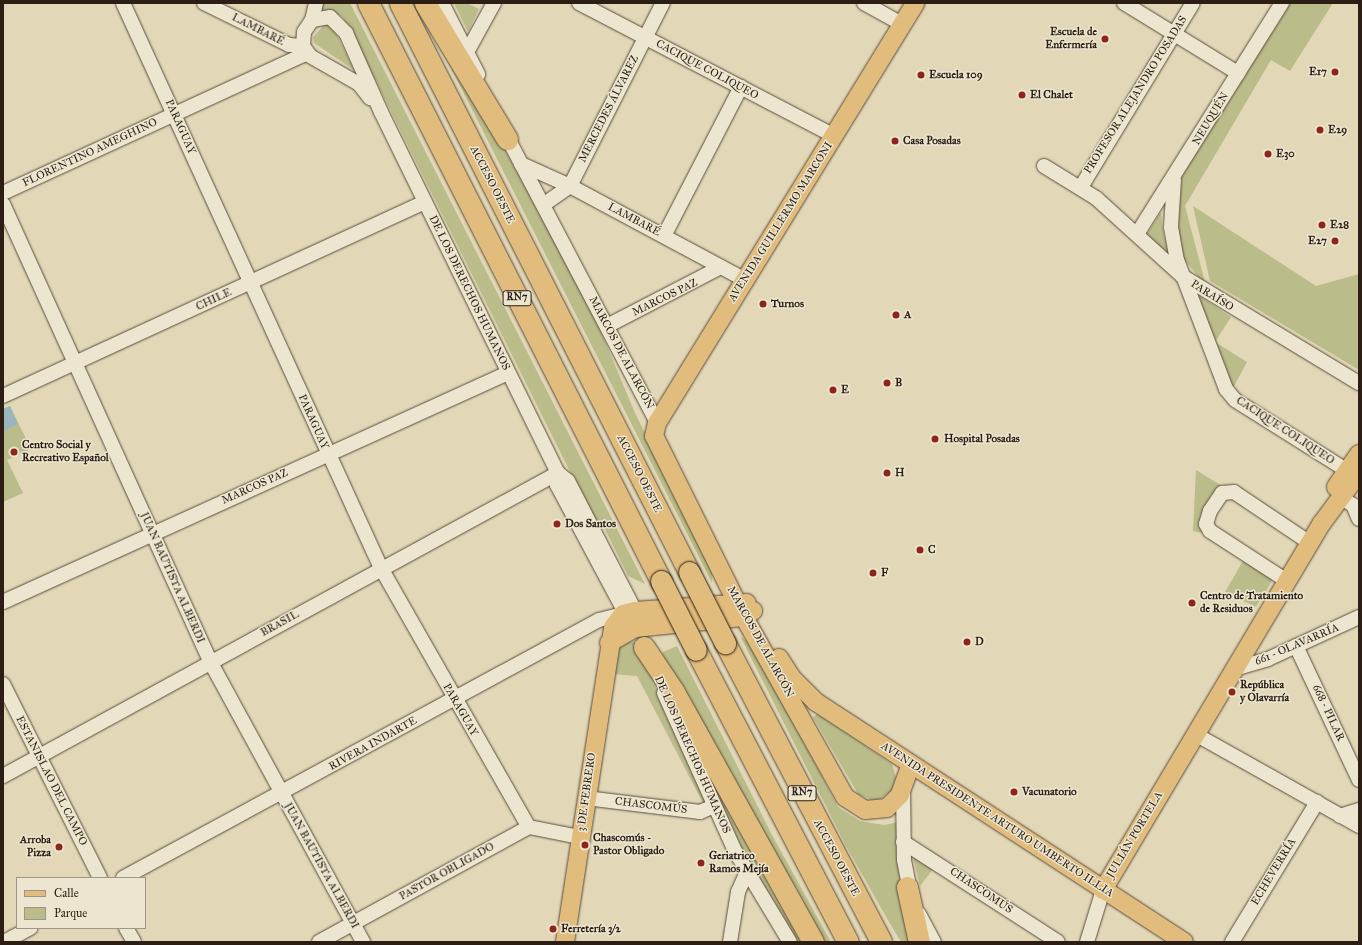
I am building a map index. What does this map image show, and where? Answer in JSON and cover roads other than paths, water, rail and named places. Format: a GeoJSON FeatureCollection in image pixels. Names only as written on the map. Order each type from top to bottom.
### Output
{"type":"FeatureCollection","features":[{"type":"Feature","properties":{"kind":"highway","name":"RN7"},"geometry":{"type":"LineString","coordinates":[[368,3],[696,650],[848,942]]}},
{"type":"Feature","properties":{"kind":"highway","name":"ACCESO OESTE"},"geometry":{"type":"LineString","coordinates":[[400,3],[725,643],[881,942]]}},
{"type":"Feature","properties":{"kind":"highway"},"geometry":{"type":"LineString","coordinates":[[424,3],[507,139]]}},
{"type":"Feature","properties":{"kind":"highway"},"geometry":{"type":"LineString","coordinates":[[644,646],[674,692],[813,942]]}},
{"type":"Feature","properties":{"kind":"highway"},"geometry":{"type":"LineString","coordinates":[[907,887],[919,942]]}},
{"type":"Feature","properties":{"kind":"main road","name":"AVENIDA GUILLERMO MARCONI"},"geometry":{"type":"LineString","coordinates":[[656,443],[657,423],[835,136],[915,3]]}},
{"type":"Feature","properties":{"kind":"main road","name":"MARCOS DE ALARCÓN"},"geometry":{"type":"LineString","coordinates":[[657,423],[746,608],[786,670],[810,697]]}},
{"type":"Feature","properties":{"kind":"main road","name":"MARCOS DE ALARCÓN"},"geometry":{"type":"LineString","coordinates":[[656,443],[746,608],[847,799],[861,809],[876,811],[893,804],[903,789],[911,764]]}},
{"type":"Feature","properties":{"kind":"main road"},"geometry":{"type":"LineString","coordinates":[[1322,522],[1343,499],[1359,454]]}},
{"type":"Feature","properties":{"kind":"main road"},"geometry":{"type":"LineString","coordinates":[[1322,522],[1331,496],[1353,472]]}},
{"type":"Feature","properties":{"kind":"main road","name":"JULIÁN PORTELA"},"geometry":{"type":"LineString","coordinates":[[1103,890],[1322,522]]}},
{"type":"Feature","properties":{"kind":"main road","name":"3 DE FEBRERO"},"geometry":{"type":"LineString","coordinates":[[565,942],[609,643],[631,618],[746,608]]}},
{"type":"Feature","properties":{"kind":"main road","name":"AVENIDA PRESIDENTE ARTURO UMBERTO ILLIA"},"geometry":{"type":"LineString","coordinates":[[810,697],[1184,942]]}},
{"type":"Feature","properties":{"kind":"street","name":"PARAGUAY"},"geometry":{"type":"LineString","coordinates":[[124,3],[250,284],[381,568],[453,700],[529,828]]}},
{"type":"Feature","properties":{"kind":"street","name":"LAMBARÉ"},"geometry":{"type":"LineString","coordinates":[[204,3],[289,45],[305,50],[350,79]]}},
{"type":"Feature","properties":{"kind":"street"},"geometry":{"type":"LineString","coordinates":[[305,50],[304,32],[312,20],[316,3]]}},
{"type":"Feature","properties":{"kind":"street","name":"MARCOS DE ALARCÓN"},"geometry":{"type":"LineString","coordinates":[[442,3],[467,52],[507,139],[657,423]]}},
{"type":"Feature","properties":{"kind":"street"},"geometry":{"type":"LineString","coordinates":[[467,52],[494,3]]}},
{"type":"Feature","properties":{"kind":"street","name":"CACIQUE COLIQUEO"},"geometry":{"type":"LineString","coordinates":[[579,3],[835,136]]}},
{"type":"Feature","properties":{"kind":"street","name":"MERCEDES ÁLVAREZ"},"geometry":{"type":"LineString","coordinates":[[543,205],[570,186],[663,3]]}},
{"type":"Feature","properties":{"kind":"street"},"geometry":{"type":"LineString","coordinates":[[864,3],[902,24]]}},
{"type":"Feature","properties":{"kind":"street"},"geometry":{"type":"LineString","coordinates":[[1124,3],[1238,73]]}},
{"type":"Feature","properties":{"kind":"street","name":"PROFESOR ALEJANDRO POSADAS"},"geometry":{"type":"LineString","coordinates":[[1081,187],[1193,3]]}},
{"type":"Feature","properties":{"kind":"street","name":"NEUQUÉN"},"geometry":{"type":"LineString","coordinates":[[1137,234],[1174,180],[1282,3]]}},
{"type":"Feature","properties":{"kind":"street","name":"DE LOS DERECHOS HUMANOS"},"geometry":{"type":"LineString","coordinates":[[312,20],[330,17],[342,27],[424,202],[558,473],[557,486],[631,618],[714,806],[747,872],[790,942]]}},
{"type":"Feature","properties":{"kind":"street","name":"FLORENTINO AMEGHINO"},"geometry":{"type":"LineString","coordinates":[[3,193],[174,114],[305,50]]}},
{"type":"Feature","properties":{"kind":"street","name":"DE LOS DERECHOS HUMANOS"},"geometry":{"type":"LineString","coordinates":[[350,79],[359,84],[381,112]]}},
{"type":"Feature","properties":{"kind":"street"},"geometry":{"type":"LineString","coordinates":[[664,236],[741,87]]}},
{"type":"Feature","properties":{"kind":"street","name":"LAMBARÉ"},"geometry":{"type":"LineString","coordinates":[[521,164],[570,186],[745,280]]}},
{"type":"Feature","properties":{"kind":"street","name":"PARAÍSO"},"geometry":{"type":"LineString","coordinates":[[1044,166],[1081,187],[1137,234],[1182,276],[1359,383]]}},
{"type":"Feature","properties":{"kind":"street","name":"CACIQUE COLIQUEO"},"geometry":{"type":"LineString","coordinates":[[1174,180],[1171,227],[1182,276],[1226,389],[1235,400],[1353,472]]}},
{"type":"Feature","properties":{"kind":"street","name":"CHILE"},"geometry":{"type":"LineString","coordinates":[[3,396],[250,284],[424,202]]}},
{"type":"Feature","properties":{"kind":"street","name":"JUAN BAUTISTA ALBERDI"},"geometry":{"type":"LineString","coordinates":[[3,204],[211,663],[363,942]]}},
{"type":"Feature","properties":{"kind":"street","name":"MARCOS PAZ"},"geometry":{"type":"LineString","coordinates":[[607,326],[721,267]]}},
{"type":"Feature","properties":{"kind":"street","name":"MARCOS PAZ"},"geometry":{"type":"LineString","coordinates":[[3,602],[508,374]]}},
{"type":"Feature","properties":{"kind":"street","name":"BRASIL"},"geometry":{"type":"LineString","coordinates":[[3,776],[211,663],[381,568],[558,473]]}},
{"type":"Feature","properties":{"kind":"street"},"geometry":{"type":"LineString","coordinates":[[1287,581],[1210,531],[1206,524],[1210,511],[1222,493],[1234,492],[1310,543]]}},
{"type":"Feature","properties":{"kind":"street"},"geometry":{"type":"LineString","coordinates":[[1343,499],[1353,505],[1359,519]]}},
{"type":"Feature","properties":{"kind":"street","name":"RIVERA INDARTE"},"geometry":{"type":"LineString","coordinates":[[125,877],[282,794],[599,620],[631,618]]}},
{"type":"Feature","properties":{"kind":"street","name":"661 - OLAVARRÍA"},"geometry":{"type":"LineString","coordinates":[[1234,669],[1296,646],[1359,618]]}},
{"type":"Feature","properties":{"kind":"street","name":"668 - PILAR"},"geometry":{"type":"LineString","coordinates":[[1296,646],[1359,780]]}},
{"type":"Feature","properties":{"kind":"street","name":"ESTANISLAO DEL CAMPO"},"geometry":{"type":"LineString","coordinates":[[3,684],[37,757],[99,877]]}},
{"type":"Feature","properties":{"kind":"street"},"geometry":{"type":"LineString","coordinates":[[1195,734],[1359,826]]}},
{"type":"Feature","properties":{"kind":"street","name":"MARCOS DE ALARCÓN"},"geometry":{"type":"LineString","coordinates":[[903,789],[903,842],[907,887],[934,942]]}},
{"type":"Feature","properties":{"kind":"street","name":"CHASCOMÚS"},"geometry":{"type":"LineString","coordinates":[[586,798],[700,812],[714,806]]}},
{"type":"Feature","properties":{"kind":"street","name":"ECHEVERRÍA"},"geometry":{"type":"LineString","coordinates":[[1232,942],[1317,802]]}},
{"type":"Feature","properties":{"kind":"street"},"geometry":{"type":"LineString","coordinates":[[1340,816],[1359,810]]}},
{"type":"Feature","properties":{"kind":"street"},"geometry":{"type":"LineString","coordinates":[[529,828],[580,837]]}},
{"type":"Feature","properties":{"kind":"street","name":"PASTOR OBLIGADO"},"geometry":{"type":"LineString","coordinates":[[319,942],[529,828]]}},
{"type":"Feature","properties":{"kind":"street","name":"CHASCOMÚS"},"geometry":{"type":"LineString","coordinates":[[903,842],[1058,942]]}},
{"type":"Feature","properties":{"kind":"street"},"geometry":{"type":"LineString","coordinates":[[730,942],[738,892],[747,872]]}},
{"type":"Feature","properties":{"kind":"street","name":"JULIÁN PORTELA"},"geometry":{"type":"LineString","coordinates":[[1088,942],[1103,890]]}},
{"type":"Feature","properties":{"kind":"street"},"geometry":{"type":"LineString","coordinates":[[4,942],[28,929]]}},
{"type":"Feature","properties":{"kind":"street"},"geometry":{"type":"LineString","coordinates":[[127,929],[134,942]]}},
{"type":"Feature","properties":{"kind":"water"},"geometry":{"type":"Polygon","coordinates":[[[10,406],[18,424],[3,432],[3,409],[10,406]]]}},
{"type":"Feature","properties":{"kind":"place","name":"Escuela de Enfermería"},"geometry":{"type":"Point","coordinates":[1105,39]}},
{"type":"Feature","properties":{"kind":"place","name":"E17"},"geometry":{"type":"Point","coordinates":[1335,72]}},
{"type":"Feature","properties":{"kind":"place","name":"Escuela 109"},"geometry":{"type":"Point","coordinates":[921,75]}},
{"type":"Feature","properties":{"kind":"place","name":"El Chalet"},"geometry":{"type":"Point","coordinates":[1022,95]}},
{"type":"Feature","properties":{"kind":"place","name":"E29"},"geometry":{"type":"Point","coordinates":[1320,130]}},
{"type":"Feature","properties":{"kind":"place","name":"Casa Posadas"},"geometry":{"type":"Point","coordinates":[895,141]}},
{"type":"Feature","properties":{"kind":"place","name":"E30"},"geometry":{"type":"Point","coordinates":[1268,154]}},
{"type":"Feature","properties":{"kind":"place","name":"E28"},"geometry":{"type":"Point","coordinates":[1322,225]}},
{"type":"Feature","properties":{"kind":"place","name":"E27"},"geometry":{"type":"Point","coordinates":[1335,241]}},
{"type":"Feature","properties":{"kind":"place","name":"Turnos"},"geometry":{"type":"Point","coordinates":[763,304]}},
{"type":"Feature","properties":{"kind":"place","name":"A"},"geometry":{"type":"Point","coordinates":[896,315]}},
{"type":"Feature","properties":{"kind":"place","name":"B"},"geometry":{"type":"Point","coordinates":[887,383]}},
{"type":"Feature","properties":{"kind":"place","name":"E"},"geometry":{"type":"Point","coordinates":[833,390]}},
{"type":"Feature","properties":{"kind":"place","name":"Hospital Posadas"},"geometry":{"type":"Point","coordinates":[935,439]}},
{"type":"Feature","properties":{"kind":"place","name":"Centro Social y Recreativo Español"},"geometry":{"type":"Point","coordinates":[14,452]}},
{"type":"Feature","properties":{"kind":"place","name":"H"},"geometry":{"type":"Point","coordinates":[887,473]}},
{"type":"Feature","properties":{"kind":"place","name":"Dos Santos"},"geometry":{"type":"Point","coordinates":[557,524]}},
{"type":"Feature","properties":{"kind":"place","name":"C"},"geometry":{"type":"Point","coordinates":[920,550]}},
{"type":"Feature","properties":{"kind":"place","name":"F"},"geometry":{"type":"Point","coordinates":[873,573]}},
{"type":"Feature","properties":{"kind":"place","name":"Centro de Tratamiento de Residuos"},"geometry":{"type":"Point","coordinates":[1192,603]}},
{"type":"Feature","properties":{"kind":"place","name":"D"},"geometry":{"type":"Point","coordinates":[967,642]}},
{"type":"Feature","properties":{"kind":"place","name":"República y Olavarría"},"geometry":{"type":"Point","coordinates":[1232,692]}},
{"type":"Feature","properties":{"kind":"place","name":"Vacunatorio"},"geometry":{"type":"Point","coordinates":[1014,792]}},
{"type":"Feature","properties":{"kind":"place","name":"Chascomús - Pastor Obligado"},"geometry":{"type":"Point","coordinates":[585,845]}},
{"type":"Feature","properties":{"kind":"place","name":"Arroba Pizza"},"geometry":{"type":"Point","coordinates":[59,847]}},
{"type":"Feature","properties":{"kind":"place","name":"Geriatrico Ramos Mejía"},"geometry":{"type":"Point","coordinates":[701,863]}},
{"type":"Feature","properties":{"kind":"place","name":"Ferretería 3/2"},"geometry":{"type":"Point","coordinates":[553,929]}}]}
